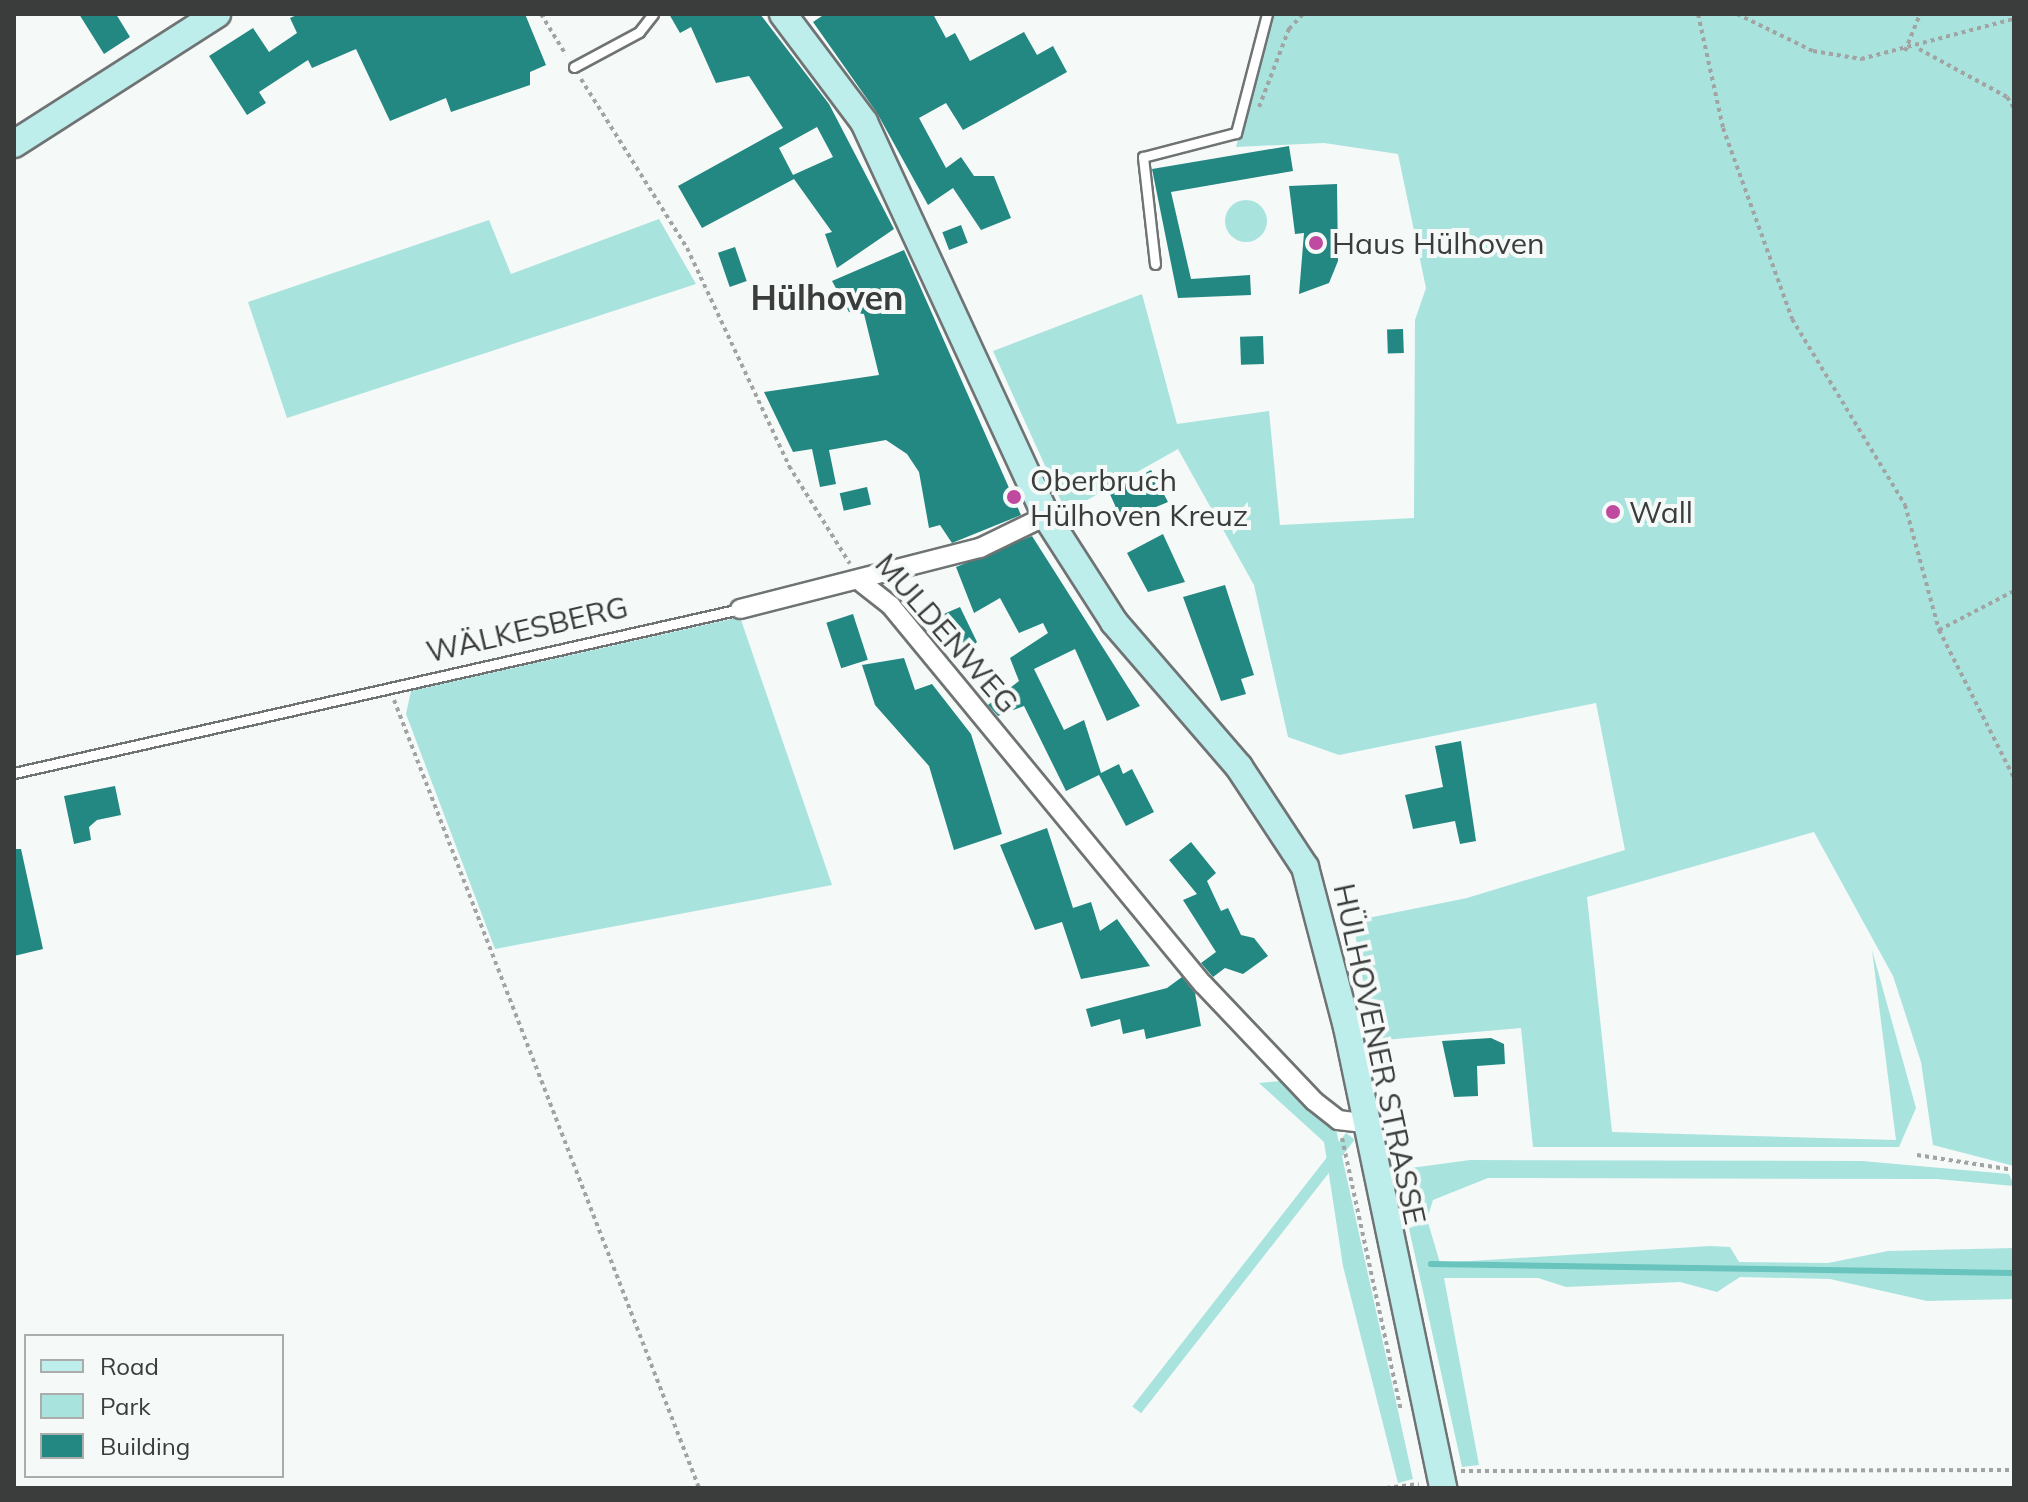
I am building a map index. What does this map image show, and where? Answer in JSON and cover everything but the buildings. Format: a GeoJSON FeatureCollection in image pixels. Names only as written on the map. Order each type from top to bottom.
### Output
{"type":"FeatureCollection","features":[{"type":"Feature","properties":{"kind":"main road"},"geometry":{"type":"LineString","coordinates":[[14,144],[217,14]]}},
{"type":"Feature","properties":{"kind":"main road","name":"HÜLHOVENER STRASSE"},"geometry":{"type":"LineString","coordinates":[[783,14],[864,122],[956,307],[1046,516],[1114,622],[1249,779],[1305,867],[1351,1122],[1430,1486]]}},
{"type":"Feature","properties":{"kind":"street","name":"WÄLKESBERG"},"geometry":{"type":"LineString","coordinates":[[740,609],[862,583],[980,548],[1046,516]]}},
{"type":"Feature","properties":{"kind":"street","name":"MULDENWEG"},"geometry":{"type":"LineString","coordinates":[[862,583],[900,617],[1203,984],[1351,1122]]}},
{"type":"Feature","properties":{"kind":"lane"},"geometry":{"type":"LineString","coordinates":[[574,67],[639,32],[653,14]]}},
{"type":"Feature","properties":{"kind":"lane"},"geometry":{"type":"LineString","coordinates":[[1155,264],[1143,157],[1236,133],[1267,14]]}},
{"type":"Feature","properties":{"kind":"lane","name":"WÄLKESBERG"},"geometry":{"type":"LineString","coordinates":[[14,773],[740,609]]}},
{"type":"Feature","properties":{"kind":"path","name":"MULDENWEG"},"geometry":{"type":"LineString","coordinates":[[541,14],[687,248],[789,466],[862,583]]}},
{"type":"Feature","properties":{"kind":"path"},"geometry":{"type":"LineString","coordinates":[[1236,133],[1266,99],[1289,29],[1303,14]]}},
{"type":"Feature","properties":{"kind":"path"},"geometry":{"type":"LineString","coordinates":[[1698,14],[1723,128],[1792,319],[1905,505],[1939,630],[2014,778]]}},
{"type":"Feature","properties":{"kind":"path"},"geometry":{"type":"LineString","coordinates":[[1737,14],[1813,51],[1861,59],[1919,49],[2014,19]]}},
{"type":"Feature","properties":{"kind":"path"},"geometry":{"type":"LineString","coordinates":[[1905,51],[1920,14]]}},
{"type":"Feature","properties":{"kind":"path"},"geometry":{"type":"LineString","coordinates":[[1919,49],[2007,97],[2014,108]]}},
{"type":"Feature","properties":{"kind":"path"},"geometry":{"type":"LineString","coordinates":[[1939,630],[2014,591]]}},
{"type":"Feature","properties":{"kind":"path"},"geometry":{"type":"LineString","coordinates":[[390,688],[699,1488]]}},
{"type":"Feature","properties":{"kind":"path"},"geometry":{"type":"LineString","coordinates":[[1351,1122],[1404,1425]]}},
{"type":"Feature","properties":{"kind":"path"},"geometry":{"type":"LineString","coordinates":[[1917,1155],[2014,1170]]}},
{"type":"Feature","properties":{"kind":"path"},"geometry":{"type":"LineString","coordinates":[[1414,1470],[1430,1486]]}},
{"type":"Feature","properties":{"kind":"path"},"geometry":{"type":"LineString","coordinates":[[1386,1488],[1430,1486],[1456,1471],[1483,1470],[2014,1470]]}},
{"type":"Feature","properties":{"kind":"green space"},"geometry":{"type":"Polygon","coordinates":[[[1272,14],[2014,14],[2014,1166],[1933,1145],[1921,1062],[1893,976],[1814,832],[1587,897],[1612,1132],[1896,1140],[1872,950],[1916,1108],[1899,1147],[1533,1147],[1521,1028],[1373,1041],[1353,921],[1467,898],[1625,850],[1596,703],[1339,755],[1288,737],[1254,585],[1178,449],[1066,512],[993,351],[1142,294],[1177,424],[1269,411],[1280,525],[1414,518],[1415,320],[1426,288],[1398,154],[1324,143],[1236,147],[1272,14]]]}},
{"type":"Feature","properties":{"kind":"green space"},"geometry":{"type":"Polygon","coordinates":[[[1246,200],[1261,206],[1267,221],[1261,236],[1246,242],[1231,236],[1225,221],[1231,206],[1246,200]]]}},
{"type":"Feature","properties":{"kind":"green space"},"geometry":{"type":"Polygon","coordinates":[[[659,219],[696,284],[287,418],[248,302],[489,220],[511,274],[659,219]]]}},
{"type":"Feature","properties":{"kind":"green space"},"geometry":{"type":"Polygon","coordinates":[[[740,617],[832,885],[495,949],[406,714],[411,691],[740,617]]]}},
{"type":"Feature","properties":{"kind":"green space"},"geometry":{"type":"Polygon","coordinates":[[[1281,1081],[1336,1129],[1413,1479],[1398,1483],[1343,1266],[1324,1142],[1259,1083],[1281,1081]]]}},
{"type":"Feature","properties":{"kind":"green space"},"geometry":{"type":"Polygon","coordinates":[[[1346,1133],[1355,1140],[1141,1413],[1132,1406],[1346,1133]]]}},
{"type":"Feature","properties":{"kind":"green space"},"geometry":{"type":"Polygon","coordinates":[[[1470,1160],[1862,1161],[2009,1174],[2014,1186],[1937,1179],[1488,1178],[1433,1200],[1427,1219],[1440,1263],[1710,1246],[1730,1247],[1739,1262],[1828,1263],[1888,1251],[2014,1248],[2014,1299],[1927,1301],[1830,1279],[1740,1277],[1717,1292],[1680,1282],[1566,1287],[1538,1278],[1444,1278],[1479,1465],[1462,1467],[1396,1170],[1470,1160]]]}},
{"type":"Feature","properties":{"kind":"waterway"},"geometry":{"type":"LineString","coordinates":[[1431,1264],[2014,1273]]}},
{"type":"Feature","properties":{"kind":"place","name":"Haus Hülhoven"},"geometry":{"type":"Point","coordinates":[1316,243]}},
{"type":"Feature","properties":{"kind":"place","name":"Oberbruch Hülhoven Kreuz"},"geometry":{"type":"Point","coordinates":[1014,497]}},
{"type":"Feature","properties":{"kind":"place","name":"Wall"},"geometry":{"type":"Point","coordinates":[1613,512]}},
{"type":"Feature","properties":{"kind":"district","name":"Hülhoven"},"geometry":{"type":"Point","coordinates":[827,298]}}]}
